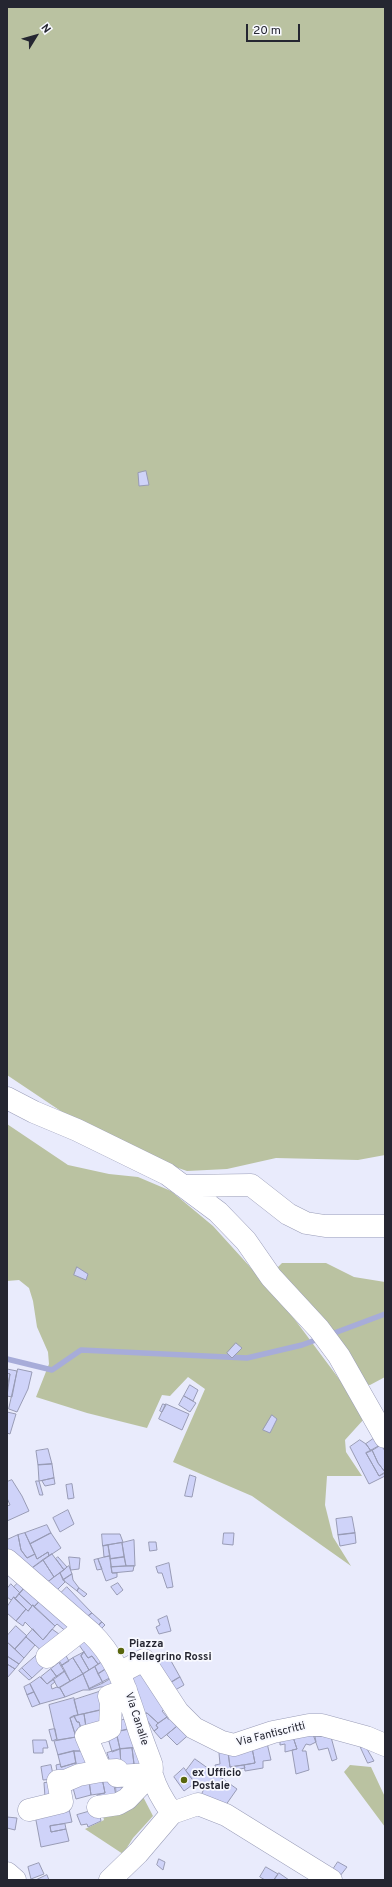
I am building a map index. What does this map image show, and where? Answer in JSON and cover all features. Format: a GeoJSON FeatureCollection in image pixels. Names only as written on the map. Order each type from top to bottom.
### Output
{"type":"FeatureCollection","features":[{"type":"Feature","properties":{"kind":"street"},"geometry":{"type":"LineString","coordinates":[[7,1098],[167,1174],[218,1212],[246,1241],[271,1277],[319,1329],[339,1356],[385,1437]]}},
{"type":"Feature","properties":{"kind":"street"},"geometry":{"type":"LineString","coordinates":[[183,1186],[251,1185],[288,1214],[306,1223],[325,1226],[385,1226]]}},
{"type":"Feature","properties":{"kind":"street"},"geometry":{"type":"LineString","coordinates":[[11,1570],[87,1630],[102,1644],[114,1663],[122,1682],[109,1696],[111,1704],[110,1728],[86,1736],[101,1772]]}},
{"type":"Feature","properties":{"kind":"street"},"geometry":{"type":"LineString","coordinates":[[46,1657],[87,1630]]}},
{"type":"Feature","properties":{"kind":"street","name":"Via Fantiscritti"},"geometry":{"type":"LineString","coordinates":[[122,1682],[144,1660],[178,1712],[194,1728],[222,1742],[234,1745],[273,1732],[309,1725],[322,1725],[366,1737],[385,1745]]}},
{"type":"Feature","properties":{"kind":"street","name":"Via Canalie"},"geometry":{"type":"LineString","coordinates":[[122,1682],[154,1768],[163,1800],[183,1809]]}},
{"type":"Feature","properties":{"kind":"street"},"geometry":{"type":"LineString","coordinates":[[29,1810],[62,1802],[58,1781],[65,1781],[83,1774],[117,1770],[117,1776],[154,1768]]}},
{"type":"Feature","properties":{"kind":"street"},"geometry":{"type":"LineString","coordinates":[[98,1807],[118,1804],[127,1799],[154,1768]]}},
{"type":"Feature","properties":{"kind":"street"},"geometry":{"type":"LineString","coordinates":[[110,1880],[183,1809],[226,1815],[331,1880]]}},
{"type":"Feature","properties":{"kind":"street"},"geometry":{"type":"LineString","coordinates":[[7,1873],[15,1880]]}},
{"type":"Feature","properties":{"kind":"green space"},"geometry":{"type":"Polygon","coordinates":[[[7,7],[385,7],[385,1155],[358,1160],[276,1158],[227,1169],[187,1171],[152,1159],[92,1132],[7,1075],[7,7]]]}},
{"type":"Feature","properties":{"kind":"green space"},"geometry":{"type":"Polygon","coordinates":[[[7,1124],[68,1165],[109,1174],[138,1177],[171,1191],[213,1226],[281,1301],[360,1407],[364,1419],[345,1440],[346,1452],[362,1476],[327,1476],[325,1505],[333,1537],[351,1566],[252,1496],[173,1462],[205,1389],[188,1377],[170,1396],[162,1395],[147,1428],[87,1413],[36,1397],[49,1364],[48,1352],[37,1327],[33,1301],[29,1288],[19,1280],[7,1281],[7,1124]]]}},
{"type":"Feature","properties":{"kind":"green space"},"geometry":{"type":"Polygon","coordinates":[[[282,1263],[326,1263],[354,1277],[385,1282],[385,1377],[370,1385],[363,1384],[275,1270],[282,1263]]]}},
{"type":"Feature","properties":{"kind":"green space"},"geometry":{"type":"Polygon","coordinates":[[[350,1765],[371,1767],[385,1797],[385,1827],[344,1772],[350,1765]]]}},
{"type":"Feature","properties":{"kind":"green space"},"geometry":{"type":"Polygon","coordinates":[[[139,1789],[153,1816],[133,1838],[123,1854],[85,1829],[104,1820],[101,1809],[139,1789]]]}},
{"type":"Feature","properties":{"kind":"building"},"geometry":{"type":"Polygon","coordinates":[[[146,471],[149,485],[139,486],[138,473],[146,471]]]}},
{"type":"Feature","properties":{"kind":"building"},"geometry":{"type":"Polygon","coordinates":[[[77,1267],[88,1274],[86,1280],[74,1275],[77,1267]]]}},
{"type":"Feature","properties":{"kind":"building"},"geometry":{"type":"Polygon","coordinates":[[[236,1343],[242,1348],[232,1358],[227,1353],[236,1343]]]}},
{"type":"Feature","properties":{"kind":"building"},"geometry":{"type":"Polygon","coordinates":[[[7,1369],[17,1371],[12,1397],[7,1396],[10,1374],[7,1373],[7,1369]]]}},
{"type":"Feature","properties":{"kind":"building"},"geometry":{"type":"Polygon","coordinates":[[[18,1369],[32,1372],[28,1389],[17,1412],[9,1409],[18,1369]]]}},
{"type":"Feature","properties":{"kind":"building"},"geometry":{"type":"Polygon","coordinates":[[[7,1373],[10,1374],[7,1388],[7,1373]]]}},
{"type":"Feature","properties":{"kind":"building"},"geometry":{"type":"Polygon","coordinates":[[[190,1385],[198,1390],[193,1401],[184,1396],[190,1385]]]}},
{"type":"Feature","properties":{"kind":"building"},"geometry":{"type":"Polygon","coordinates":[[[184,1396],[196,1403],[190,1412],[179,1405],[184,1396]]]}},
{"type":"Feature","properties":{"kind":"building"},"geometry":{"type":"Polygon","coordinates":[[[163,1404],[166,1405],[162,1412],[160,1411],[163,1404]]]}},
{"type":"Feature","properties":{"kind":"building"},"geometry":{"type":"Polygon","coordinates":[[[166,1404],[189,1414],[182,1430],[159,1419],[166,1404]]]}},
{"type":"Feature","properties":{"kind":"building"},"geometry":{"type":"Polygon","coordinates":[[[7,1412],[16,1414],[10,1434],[7,1433],[7,1412]]]}},
{"type":"Feature","properties":{"kind":"building"},"geometry":{"type":"Polygon","coordinates":[[[272,1415],[277,1419],[270,1433],[263,1430],[272,1415]]]}},
{"type":"Feature","properties":{"kind":"building"},"geometry":{"type":"Polygon","coordinates":[[[376,1437],[381,1445],[371,1451],[366,1444],[376,1437]]]}},
{"type":"Feature","properties":{"kind":"building"},"geometry":{"type":"Polygon","coordinates":[[[360,1440],[366,1444],[371,1451],[366,1453],[379,1476],[385,1473],[385,1476],[369,1484],[350,1447],[360,1440]]]}},
{"type":"Feature","properties":{"kind":"building"},"geometry":{"type":"Polygon","coordinates":[[[381,1445],[385,1451],[385,1472],[378,1463],[372,1450],[381,1445]]]}},
{"type":"Feature","properties":{"kind":"building"},"geometry":{"type":"Polygon","coordinates":[[[48,1449],[52,1464],[38,1465],[36,1451],[48,1449]]]}},
{"type":"Feature","properties":{"kind":"building"},"geometry":{"type":"Polygon","coordinates":[[[372,1450],[378,1463],[385,1472],[379,1476],[366,1453],[372,1450]]]}},
{"type":"Feature","properties":{"kind":"building"},"geometry":{"type":"Polygon","coordinates":[[[52,1464],[54,1478],[39,1481],[38,1465],[52,1464]]]}},
{"type":"Feature","properties":{"kind":"building"},"geometry":{"type":"Polygon","coordinates":[[[190,1475],[196,1477],[192,1497],[185,1496],[190,1475]]]}},
{"type":"Feature","properties":{"kind":"building"},"geometry":{"type":"Polygon","coordinates":[[[54,1478],[55,1484],[45,1486],[42,1481],[54,1478]]]}},
{"type":"Feature","properties":{"kind":"building"},"geometry":{"type":"Polygon","coordinates":[[[12,1480],[29,1511],[7,1521],[7,1506],[10,1505],[7,1498],[7,1482],[12,1480]]]}},
{"type":"Feature","properties":{"kind":"building"},"geometry":{"type":"Polygon","coordinates":[[[36,1481],[39,1481],[43,1495],[40,1495],[36,1481]]]}},
{"type":"Feature","properties":{"kind":"building"},"geometry":{"type":"Polygon","coordinates":[[[72,1484],[74,1498],[68,1499],[66,1485],[72,1484]]]}},
{"type":"Feature","properties":{"kind":"building"},"geometry":{"type":"Polygon","coordinates":[[[68,1510],[74,1524],[60,1532],[53,1518],[68,1510]]]}},
{"type":"Feature","properties":{"kind":"building"},"geometry":{"type":"Polygon","coordinates":[[[352,1517],[355,1533],[338,1535],[336,1519],[352,1517]]]}},
{"type":"Feature","properties":{"kind":"building"},"geometry":{"type":"Polygon","coordinates":[[[47,1525],[51,1533],[30,1544],[25,1533],[47,1525]]]}},
{"type":"Feature","properties":{"kind":"building"},"geometry":{"type":"Polygon","coordinates":[[[25,1533],[35,1554],[27,1558],[21,1550],[18,1535],[25,1533]]]}},
{"type":"Feature","properties":{"kind":"building"},"geometry":{"type":"Polygon","coordinates":[[[51,1533],[61,1548],[49,1556],[48,1552],[37,1559],[30,1544],[51,1533]]]}},
{"type":"Feature","properties":{"kind":"building"},"geometry":{"type":"Polygon","coordinates":[[[224,1533],[234,1533],[233,1545],[223,1544],[224,1533]]]}},
{"type":"Feature","properties":{"kind":"building"},"geometry":{"type":"Polygon","coordinates":[[[355,1533],[356,1543],[340,1546],[338,1535],[355,1533]]]}},
{"type":"Feature","properties":{"kind":"building"},"geometry":{"type":"Polygon","coordinates":[[[102,1534],[120,1534],[123,1542],[103,1546],[102,1534]]]}},
{"type":"Feature","properties":{"kind":"building"},"geometry":{"type":"Polygon","coordinates":[[[18,1535],[21,1550],[27,1558],[35,1554],[37,1559],[48,1552],[49,1556],[25,1573],[7,1552],[7,1540],[18,1535]]]}},
{"type":"Feature","properties":{"kind":"building"},"geometry":{"type":"Polygon","coordinates":[[[134,1540],[135,1566],[126,1566],[122,1543],[134,1540]]]}},
{"type":"Feature","properties":{"kind":"building"},"geometry":{"type":"Polygon","coordinates":[[[149,1542],[156,1542],[157,1550],[150,1551],[149,1542]]]}},
{"type":"Feature","properties":{"kind":"building"},"geometry":{"type":"Polygon","coordinates":[[[122,1543],[124,1557],[110,1559],[108,1545],[122,1543]]]}},
{"type":"Feature","properties":{"kind":"building"},"geometry":{"type":"Polygon","coordinates":[[[108,1545],[110,1556],[104,1557],[103,1546],[108,1545]]]}},
{"type":"Feature","properties":{"kind":"building"},"geometry":{"type":"Polygon","coordinates":[[[52,1554],[64,1570],[54,1577],[43,1560],[52,1554]]]}},
{"type":"Feature","properties":{"kind":"building"},"geometry":{"type":"Polygon","coordinates":[[[110,1556],[112,1573],[117,1573],[117,1577],[106,1581],[98,1559],[110,1556]]]}},
{"type":"Feature","properties":{"kind":"building"},"geometry":{"type":"Polygon","coordinates":[[[58,1557],[67,1567],[64,1570],[56,1559],[58,1557]]]}},
{"type":"Feature","properties":{"kind":"building"},"geometry":{"type":"Polygon","coordinates":[[[69,1557],[80,1558],[79,1569],[71,1570],[69,1557]]]}},
{"type":"Feature","properties":{"kind":"building"},"geometry":{"type":"Polygon","coordinates":[[[124,1557],[126,1566],[111,1567],[110,1559],[124,1557]]]}},
{"type":"Feature","properties":{"kind":"building"},"geometry":{"type":"Polygon","coordinates":[[[98,1559],[102,1569],[97,1570],[94,1560],[98,1559]]]}},
{"type":"Feature","properties":{"kind":"building"},"geometry":{"type":"Polygon","coordinates":[[[43,1560],[54,1577],[40,1588],[27,1572],[43,1560]]]}},
{"type":"Feature","properties":{"kind":"building"},"geometry":{"type":"Polygon","coordinates":[[[169,1563],[173,1587],[167,1588],[162,1573],[158,1573],[156,1567],[169,1563]]]}},
{"type":"Feature","properties":{"kind":"building"},"geometry":{"type":"Polygon","coordinates":[[[69,1566],[72,1574],[63,1580],[60,1573],[69,1566]]]}},
{"type":"Feature","properties":{"kind":"building"},"geometry":{"type":"Polygon","coordinates":[[[134,1566],[133,1571],[112,1573],[111,1567],[134,1566]]]}},
{"type":"Feature","properties":{"kind":"building"},"geometry":{"type":"Polygon","coordinates":[[[60,1573],[65,1582],[50,1597],[40,1588],[60,1573]]]}},
{"type":"Feature","properties":{"kind":"building"},"geometry":{"type":"Polygon","coordinates":[[[72,1574],[73,1580],[79,1588],[77,1591],[63,1580],[72,1574]]]}},
{"type":"Feature","properties":{"kind":"building"},"geometry":{"type":"Polygon","coordinates":[[[21,1580],[28,1584],[20,1593],[14,1587],[21,1580]]]}},
{"type":"Feature","properties":{"kind":"building"},"geometry":{"type":"Polygon","coordinates":[[[118,1583],[123,1590],[117,1595],[111,1587],[118,1583]]]}},
{"type":"Feature","properties":{"kind":"building"},"geometry":{"type":"Polygon","coordinates":[[[11,1584],[20,1593],[15,1599],[14,1597],[11,1600],[7,1597],[7,1589],[11,1584]]]}},
{"type":"Feature","properties":{"kind":"building"},"geometry":{"type":"Polygon","coordinates":[[[28,1584],[44,1597],[34,1607],[19,1594],[28,1584]]]}},
{"type":"Feature","properties":{"kind":"building"},"geometry":{"type":"Polygon","coordinates":[[[67,1587],[92,1613],[87,1617],[54,1600],[67,1587]]]}},
{"type":"Feature","properties":{"kind":"building"},"geometry":{"type":"Polygon","coordinates":[[[79,1588],[87,1594],[84,1597],[77,1591],[79,1588]]]}},
{"type":"Feature","properties":{"kind":"building"},"geometry":{"type":"Polygon","coordinates":[[[19,1594],[32,1606],[28,1611],[15,1599],[19,1594]]]}},
{"type":"Feature","properties":{"kind":"building"},"geometry":{"type":"Polygon","coordinates":[[[14,1597],[26,1609],[16,1621],[7,1613],[7,1607],[14,1597]]]}},
{"type":"Feature","properties":{"kind":"building"},"geometry":{"type":"Polygon","coordinates":[[[44,1597],[77,1626],[68,1633],[57,1624],[55,1626],[34,1607],[44,1597]]]}},
{"type":"Feature","properties":{"kind":"building"},"geometry":{"type":"Polygon","coordinates":[[[33,1605],[55,1626],[43,1640],[25,1622],[23,1626],[16,1621],[26,1609],[28,1611],[33,1605]]]}},
{"type":"Feature","properties":{"kind":"building"},"geometry":{"type":"Polygon","coordinates":[[[92,1613],[102,1622],[97,1627],[87,1617],[92,1613]]]}},
{"type":"Feature","properties":{"kind":"building"},"geometry":{"type":"Polygon","coordinates":[[[167,1616],[171,1631],[159,1634],[156,1627],[160,1625],[158,1620],[167,1616]]]}},
{"type":"Feature","properties":{"kind":"building"},"geometry":{"type":"Polygon","coordinates":[[[102,1622],[105,1625],[96,1634],[92,1631],[102,1622]]]}},
{"type":"Feature","properties":{"kind":"building"},"geometry":{"type":"Polygon","coordinates":[[[16,1626],[27,1636],[15,1649],[7,1642],[7,1636],[16,1626]]]}},
{"type":"Feature","properties":{"kind":"building"},"geometry":{"type":"Polygon","coordinates":[[[33,1629],[43,1640],[52,1629],[63,1637],[44,1653],[26,1637],[33,1629]]]}},
{"type":"Feature","properties":{"kind":"building"},"geometry":{"type":"Polygon","coordinates":[[[88,1634],[108,1658],[98,1664],[92,1656],[88,1658],[77,1642],[88,1634]]]}},
{"type":"Feature","properties":{"kind":"building"},"geometry":{"type":"Polygon","coordinates":[[[26,1637],[35,1645],[24,1658],[15,1649],[26,1637]]]}},
{"type":"Feature","properties":{"kind":"building"},"geometry":{"type":"Polygon","coordinates":[[[7,1642],[24,1658],[19,1664],[7,1656],[7,1642]]]}},
{"type":"Feature","properties":{"kind":"building"},"geometry":{"type":"Polygon","coordinates":[[[84,1652],[88,1658],[92,1656],[98,1664],[89,1670],[81,1656],[84,1652]]]}},
{"type":"Feature","properties":{"kind":"building"},"geometry":{"type":"Polygon","coordinates":[[[84,1652],[81,1656],[89,1670],[83,1674],[73,1658],[84,1652]]]}},
{"type":"Feature","properties":{"kind":"building"},"geometry":{"type":"Polygon","coordinates":[[[166,1652],[180,1677],[165,1686],[150,1662],[166,1652]]]}},
{"type":"Feature","properties":{"kind":"building"},"geometry":{"type":"Polygon","coordinates":[[[65,1654],[69,1661],[61,1666],[57,1659],[65,1654]]]}},
{"type":"Feature","properties":{"kind":"building"},"geometry":{"type":"Polygon","coordinates":[[[37,1655],[46,1665],[32,1678],[22,1668],[37,1655]]]}},
{"type":"Feature","properties":{"kind":"building"},"geometry":{"type":"Polygon","coordinates":[[[7,1656],[19,1664],[15,1669],[7,1664],[7,1656]]]}},
{"type":"Feature","properties":{"kind":"building"},"geometry":{"type":"Polygon","coordinates":[[[73,1658],[83,1674],[70,1681],[61,1666],[73,1658]]]}},
{"type":"Feature","properties":{"kind":"building"},"geometry":{"type":"Polygon","coordinates":[[[108,1658],[112,1665],[98,1674],[95,1667],[108,1658]]]}},
{"type":"Feature","properties":{"kind":"building"},"geometry":{"type":"Polygon","coordinates":[[[60,1662],[65,1671],[57,1677],[51,1669],[60,1662]]]}},
{"type":"Feature","properties":{"kind":"building"},"geometry":{"type":"Polygon","coordinates":[[[7,1664],[15,1669],[7,1678],[7,1664]]]}},
{"type":"Feature","properties":{"kind":"building"},"geometry":{"type":"Polygon","coordinates":[[[112,1665],[116,1675],[103,1683],[98,1674],[112,1665]]]}},
{"type":"Feature","properties":{"kind":"building"},"geometry":{"type":"Polygon","coordinates":[[[95,1667],[103,1683],[89,1689],[83,1674],[95,1667]]]}},
{"type":"Feature","properties":{"kind":"building"},"geometry":{"type":"Polygon","coordinates":[[[22,1668],[32,1678],[29,1680],[19,1671],[22,1668]]]}},
{"type":"Feature","properties":{"kind":"building"},"geometry":{"type":"Polygon","coordinates":[[[51,1669],[57,1677],[47,1684],[41,1677],[51,1669]]]}},
{"type":"Feature","properties":{"kind":"building"},"geometry":{"type":"Polygon","coordinates":[[[65,1671],[70,1681],[58,1688],[53,1679],[65,1671]]]}},
{"type":"Feature","properties":{"kind":"building"},"geometry":{"type":"Polygon","coordinates":[[[146,1671],[170,1706],[162,1711],[167,1717],[158,1723],[147,1713],[144,1715],[127,1681],[146,1671]]]}},
{"type":"Feature","properties":{"kind":"building"},"geometry":{"type":"Polygon","coordinates":[[[83,1674],[90,1690],[83,1690],[65,1697],[60,1688],[83,1674]]]}},
{"type":"Feature","properties":{"kind":"building"},"geometry":{"type":"Polygon","coordinates":[[[116,1675],[110,1687],[89,1689],[116,1675]]]}},
{"type":"Feature","properties":{"kind":"building"},"geometry":{"type":"Polygon","coordinates":[[[40,1677],[47,1684],[53,1679],[55,1682],[51,1685],[52,1689],[57,1687],[60,1688],[65,1697],[40,1704],[30,1684],[40,1677]]]}},
{"type":"Feature","properties":{"kind":"building"},"geometry":{"type":"Polygon","coordinates":[[[180,1677],[184,1685],[170,1693],[165,1686],[180,1677]]]}},
{"type":"Feature","properties":{"kind":"building"},"geometry":{"type":"Polygon","coordinates":[[[30,1684],[34,1692],[27,1695],[24,1687],[30,1684]]]}},
{"type":"Feature","properties":{"kind":"building"},"geometry":{"type":"Polygon","coordinates":[[[105,1690],[110,1708],[78,1715],[74,1700],[105,1690]]]}},
{"type":"Feature","properties":{"kind":"building"},"geometry":{"type":"Polygon","coordinates":[[[34,1692],[40,1704],[32,1707],[27,1695],[34,1692]]]}},
{"type":"Feature","properties":{"kind":"building"},"geometry":{"type":"Polygon","coordinates":[[[74,1698],[78,1715],[70,1718],[76,1737],[57,1740],[49,1705],[74,1698]]]}},
{"type":"Feature","properties":{"kind":"building"},"geometry":{"type":"Polygon","coordinates":[[[105,1709],[105,1727],[87,1732],[84,1714],[105,1709]]]}},
{"type":"Feature","properties":{"kind":"building"},"geometry":{"type":"Polygon","coordinates":[[[147,1713],[158,1723],[156,1725],[158,1728],[154,1731],[144,1715],[147,1713]]]}},
{"type":"Feature","properties":{"kind":"building"},"geometry":{"type":"Polygon","coordinates":[[[84,1714],[86,1728],[81,1730],[79,1722],[77,1722],[74,1716],[84,1714]]]}},
{"type":"Feature","properties":{"kind":"building"},"geometry":{"type":"Polygon","coordinates":[[[175,1714],[181,1723],[161,1739],[154,1731],[158,1728],[156,1725],[167,1717],[168,1719],[175,1714]]]}},
{"type":"Feature","properties":{"kind":"building"},"geometry":{"type":"Polygon","coordinates":[[[74,1716],[77,1722],[79,1722],[89,1751],[74,1751],[58,1755],[54,1741],[76,1737],[70,1718],[74,1716]]]}},
{"type":"Feature","properties":{"kind":"building"},"geometry":{"type":"Polygon","coordinates":[[[132,1718],[134,1728],[116,1732],[114,1722],[132,1718]]]}},
{"type":"Feature","properties":{"kind":"building"},"geometry":{"type":"Polygon","coordinates":[[[114,1722],[120,1749],[112,1752],[106,1731],[114,1722]]]}},
{"type":"Feature","properties":{"kind":"building"},"geometry":{"type":"Polygon","coordinates":[[[181,1723],[193,1731],[177,1745],[167,1735],[181,1723]]]}},
{"type":"Feature","properties":{"kind":"building"},"geometry":{"type":"Polygon","coordinates":[[[134,1728],[140,1747],[120,1749],[116,1732],[134,1728]]]}},
{"type":"Feature","properties":{"kind":"building"},"geometry":{"type":"Polygon","coordinates":[[[55,1729],[57,1739],[52,1741],[49,1730],[55,1729]]]}},
{"type":"Feature","properties":{"kind":"building"},"geometry":{"type":"Polygon","coordinates":[[[314,1731],[316,1742],[310,1745],[306,1744],[302,1751],[306,1751],[309,1770],[296,1774],[292,1750],[297,1749],[292,1734],[314,1731]]]}},
{"type":"Feature","properties":{"kind":"building"},"geometry":{"type":"Polygon","coordinates":[[[292,1734],[297,1749],[285,1752],[285,1744],[280,1745],[280,1738],[292,1734]]]}},
{"type":"Feature","properties":{"kind":"building"},"geometry":{"type":"Polygon","coordinates":[[[314,1736],[331,1737],[337,1759],[332,1761],[328,1748],[319,1750],[314,1736]]]}},
{"type":"Feature","properties":{"kind":"building"},"geometry":{"type":"Polygon","coordinates":[[[33,1740],[46,1740],[48,1748],[43,1748],[43,1753],[34,1753],[33,1740]]]}},
{"type":"Feature","properties":{"kind":"building"},"geometry":{"type":"Polygon","coordinates":[[[267,1743],[271,1760],[263,1761],[263,1768],[245,1771],[244,1765],[255,1763],[252,1748],[267,1743]]]}},
{"type":"Feature","properties":{"kind":"building"},"geometry":{"type":"Polygon","coordinates":[[[360,1746],[367,1749],[374,1761],[368,1763],[360,1746]]]}},
{"type":"Feature","properties":{"kind":"building"},"geometry":{"type":"Polygon","coordinates":[[[140,1747],[147,1771],[134,1764],[132,1748],[140,1747]]]}},
{"type":"Feature","properties":{"kind":"building"},"geometry":{"type":"Polygon","coordinates":[[[132,1748],[134,1764],[121,1767],[120,1749],[132,1748]]]}},
{"type":"Feature","properties":{"kind":"building"},"geometry":{"type":"Polygon","coordinates":[[[252,1748],[255,1763],[230,1767],[228,1752],[252,1748]]]}},
{"type":"Feature","properties":{"kind":"building"},"geometry":{"type":"Polygon","coordinates":[[[120,1749],[121,1767],[112,1768],[107,1753],[120,1749]]]}},
{"type":"Feature","properties":{"kind":"building"},"geometry":{"type":"Polygon","coordinates":[[[74,1751],[76,1763],[61,1767],[58,1755],[74,1751]]]}},
{"type":"Feature","properties":{"kind":"building"},"geometry":{"type":"Polygon","coordinates":[[[74,1751],[89,1751],[98,1769],[78,1773],[74,1751]]]}},
{"type":"Feature","properties":{"kind":"building"},"geometry":{"type":"Polygon","coordinates":[[[228,1752],[230,1767],[244,1765],[245,1768],[221,1773],[216,1770],[215,1765],[220,1764],[219,1753],[228,1752]]]}},
{"type":"Feature","properties":{"kind":"building"},"geometry":{"type":"Polygon","coordinates":[[[195,1759],[237,1789],[223,1809],[201,1795],[205,1787],[197,1781],[195,1783],[186,1771],[195,1759]]]}},
{"type":"Feature","properties":{"kind":"building"},"geometry":{"type":"Polygon","coordinates":[[[76,1763],[78,1773],[58,1778],[56,1765],[60,1764],[61,1767],[76,1763]]]}},
{"type":"Feature","properties":{"kind":"building"},"geometry":{"type":"Polygon","coordinates":[[[51,1765],[54,1779],[43,1780],[41,1767],[51,1765]]]}},
{"type":"Feature","properties":{"kind":"building","name":"ex Ufficio Postale"},"geometry":{"type":"Polygon","coordinates":[[[184,1768],[195,1783],[184,1791],[174,1777],[184,1768]]]}},
{"type":"Feature","properties":{"kind":"building"},"geometry":{"type":"Polygon","coordinates":[[[111,1772],[117,1800],[98,1803],[97,1795],[105,1793],[101,1773],[111,1772]]]}},
{"type":"Feature","properties":{"kind":"building"},"geometry":{"type":"Polygon","coordinates":[[[101,1773],[105,1793],[91,1795],[88,1774],[101,1773]]]}},
{"type":"Feature","properties":{"kind":"building"},"geometry":{"type":"Polygon","coordinates":[[[88,1774],[91,1795],[76,1799],[73,1788],[88,1774]]]}},
{"type":"Feature","properties":{"kind":"building"},"geometry":{"type":"Polygon","coordinates":[[[55,1782],[55,1797],[45,1797],[44,1783],[55,1782]]]}},
{"type":"Feature","properties":{"kind":"building"},"geometry":{"type":"Polygon","coordinates":[[[116,1787],[122,1787],[125,1798],[117,1800],[116,1787]]]}},
{"type":"Feature","properties":{"kind":"building"},"geometry":{"type":"Polygon","coordinates":[[[69,1809],[72,1822],[50,1826],[51,1832],[66,1829],[69,1841],[41,1847],[35,1815],[69,1809]]]}},
{"type":"Feature","properties":{"kind":"building"},"geometry":{"type":"Polygon","coordinates":[[[94,1810],[99,1812],[101,1821],[88,1827],[87,1824],[81,1825],[77,1815],[94,1810]]]}},
{"type":"Feature","properties":{"kind":"building"},"geometry":{"type":"Polygon","coordinates":[[[7,1817],[17,1818],[15,1830],[7,1828],[7,1817]]]}},
{"type":"Feature","properties":{"kind":"building"},"geometry":{"type":"Polygon","coordinates":[[[65,1824],[66,1829],[51,1832],[50,1826],[65,1824]]]}},
{"type":"Feature","properties":{"kind":"building"},"geometry":{"type":"Polygon","coordinates":[[[159,1859],[165,1862],[163,1870],[157,1865],[159,1859]]]}},
{"type":"Feature","properties":{"kind":"building"},"geometry":{"type":"Polygon","coordinates":[[[338,1862],[347,1867],[340,1876],[332,1871],[338,1862]]]}},
{"type":"Feature","properties":{"kind":"building"},"geometry":{"type":"Polygon","coordinates":[[[39,1863],[44,1874],[31,1879],[28,1867],[39,1863]]]}},
{"type":"Feature","properties":{"kind":"building"},"geometry":{"type":"Polygon","coordinates":[[[266,1867],[278,1874],[274,1880],[265,1880],[260,1877],[266,1867]]]}},
{"type":"Feature","properties":{"kind":"building"},"geometry":{"type":"Polygon","coordinates":[[[279,1873],[289,1880],[274,1880],[279,1873]]]}},
{"type":"Feature","properties":{"kind":"building"},"geometry":{"type":"Polygon","coordinates":[[[47,1875],[49,1880],[36,1880],[47,1875]]]}},
{"type":"Feature","properties":{"kind":"waterway"},"geometry":{"type":"LineString","coordinates":[[329,1335],[385,1314]]}},
{"type":"Feature","properties":{"kind":"waterway"},"geometry":{"type":"LineString","coordinates":[[7,1359],[52,1370],[81,1350],[247,1358],[302,1345],[321,1338]]}},
{"type":"Feature","properties":{"kind":"place","name":"Piazza Pellegrino Rossi"},"geometry":{"type":"Point","coordinates":[121,1651]}},
{"type":"Feature","properties":{"kind":"place","name":"ex Ufficio Postale"},"geometry":{"type":"Point","coordinates":[184,1780]}}]}
